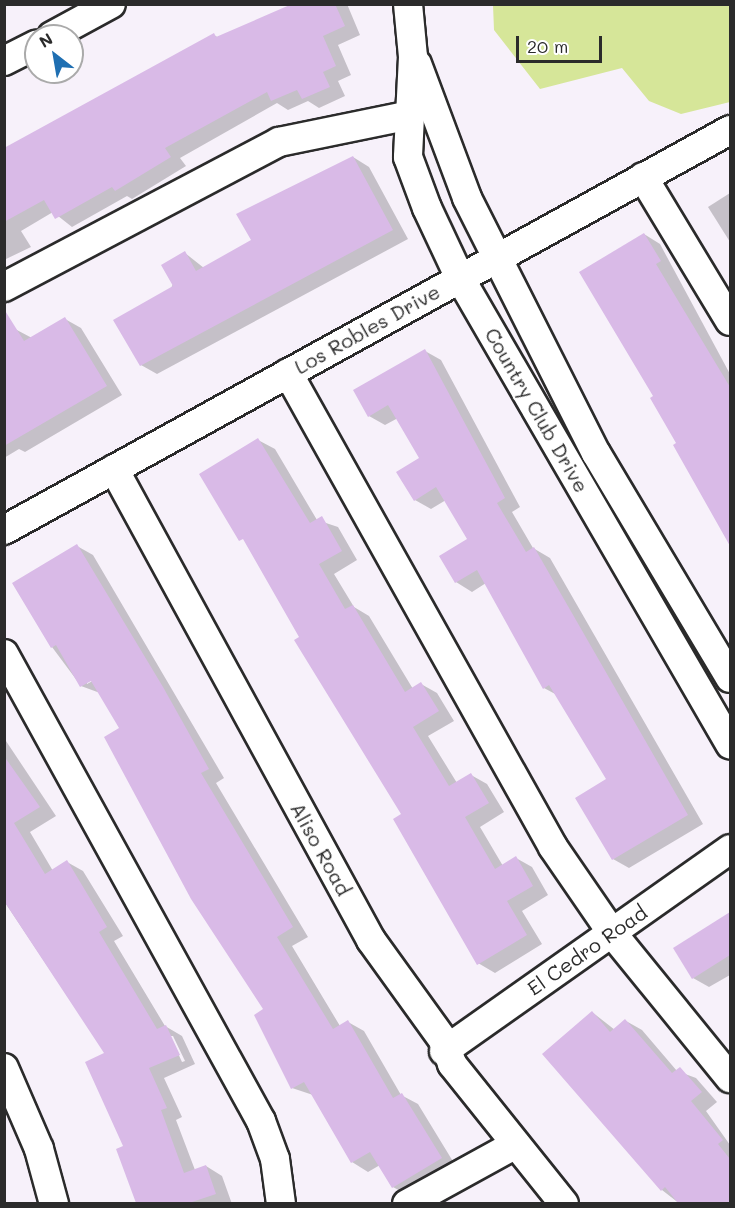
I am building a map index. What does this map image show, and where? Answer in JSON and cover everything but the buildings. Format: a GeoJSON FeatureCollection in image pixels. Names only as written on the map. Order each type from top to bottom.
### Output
{"type":"FeatureCollection","features":[{"type":"Feature","properties":{"kind":"street"},"geometry":{"type":"LineString","coordinates":[[74,24],[111,4]]}},
{"type":"Feature","properties":{"kind":"street","name":"Country Club Drive"},"geometry":{"type":"LineString","coordinates":[[408,4],[413,57],[408,157],[460,278],[730,744]]}},
{"type":"Feature","properties":{"kind":"street"},"geometry":{"type":"LineString","coordinates":[[4,61],[24,51]]}},
{"type":"Feature","properties":{"kind":"street","name":"Country Club Drive"},"geometry":{"type":"LineString","coordinates":[[413,57],[467,198],[596,453],[730,678]]}},
{"type":"Feature","properties":{"kind":"street"},"geometry":{"type":"LineString","coordinates":[[4,286],[279,142],[410,115]]}},
{"type":"Feature","properties":{"kind":"street","name":"Los Robles Drive"},"geometry":{"type":"LineString","coordinates":[[4,530],[730,130]]}},
{"type":"Feature","properties":{"kind":"street"},"geometry":{"type":"LineString","coordinates":[[643,177],[730,321]]}},
{"type":"Feature","properties":{"kind":"street"},"geometry":{"type":"LineString","coordinates":[[288,373],[548,838],[612,933],[730,1078]]}},
{"type":"Feature","properties":{"kind":"street","name":"Aliso Road"},"geometry":{"type":"LineString","coordinates":[[114,469],[371,940],[443,1040],[444,1051],[564,1203]]}},
{"type":"Feature","properties":{"kind":"street"},"geometry":{"type":"LineString","coordinates":[[4,654],[261,1121],[274,1159],[281,1203]]}},
{"type":"Feature","properties":{"kind":"street","name":"El Cedro Road"},"geometry":{"type":"LineString","coordinates":[[444,1051],[730,849]]}},
{"type":"Feature","properties":{"kind":"street"},"geometry":{"type":"LineString","coordinates":[[4,1068],[39,1149],[54,1203]]}},
{"type":"Feature","properties":{"kind":"street"},"geometry":{"type":"LineString","coordinates":[[407,1203],[516,1144]]}},
{"type":"Feature","properties":{"kind":"green space"},"geometry":{"type":"Polygon","coordinates":[[[493,5],[730,5],[730,102],[681,114],[649,101],[622,68],[540,89],[494,30],[493,5]]]}}]}
